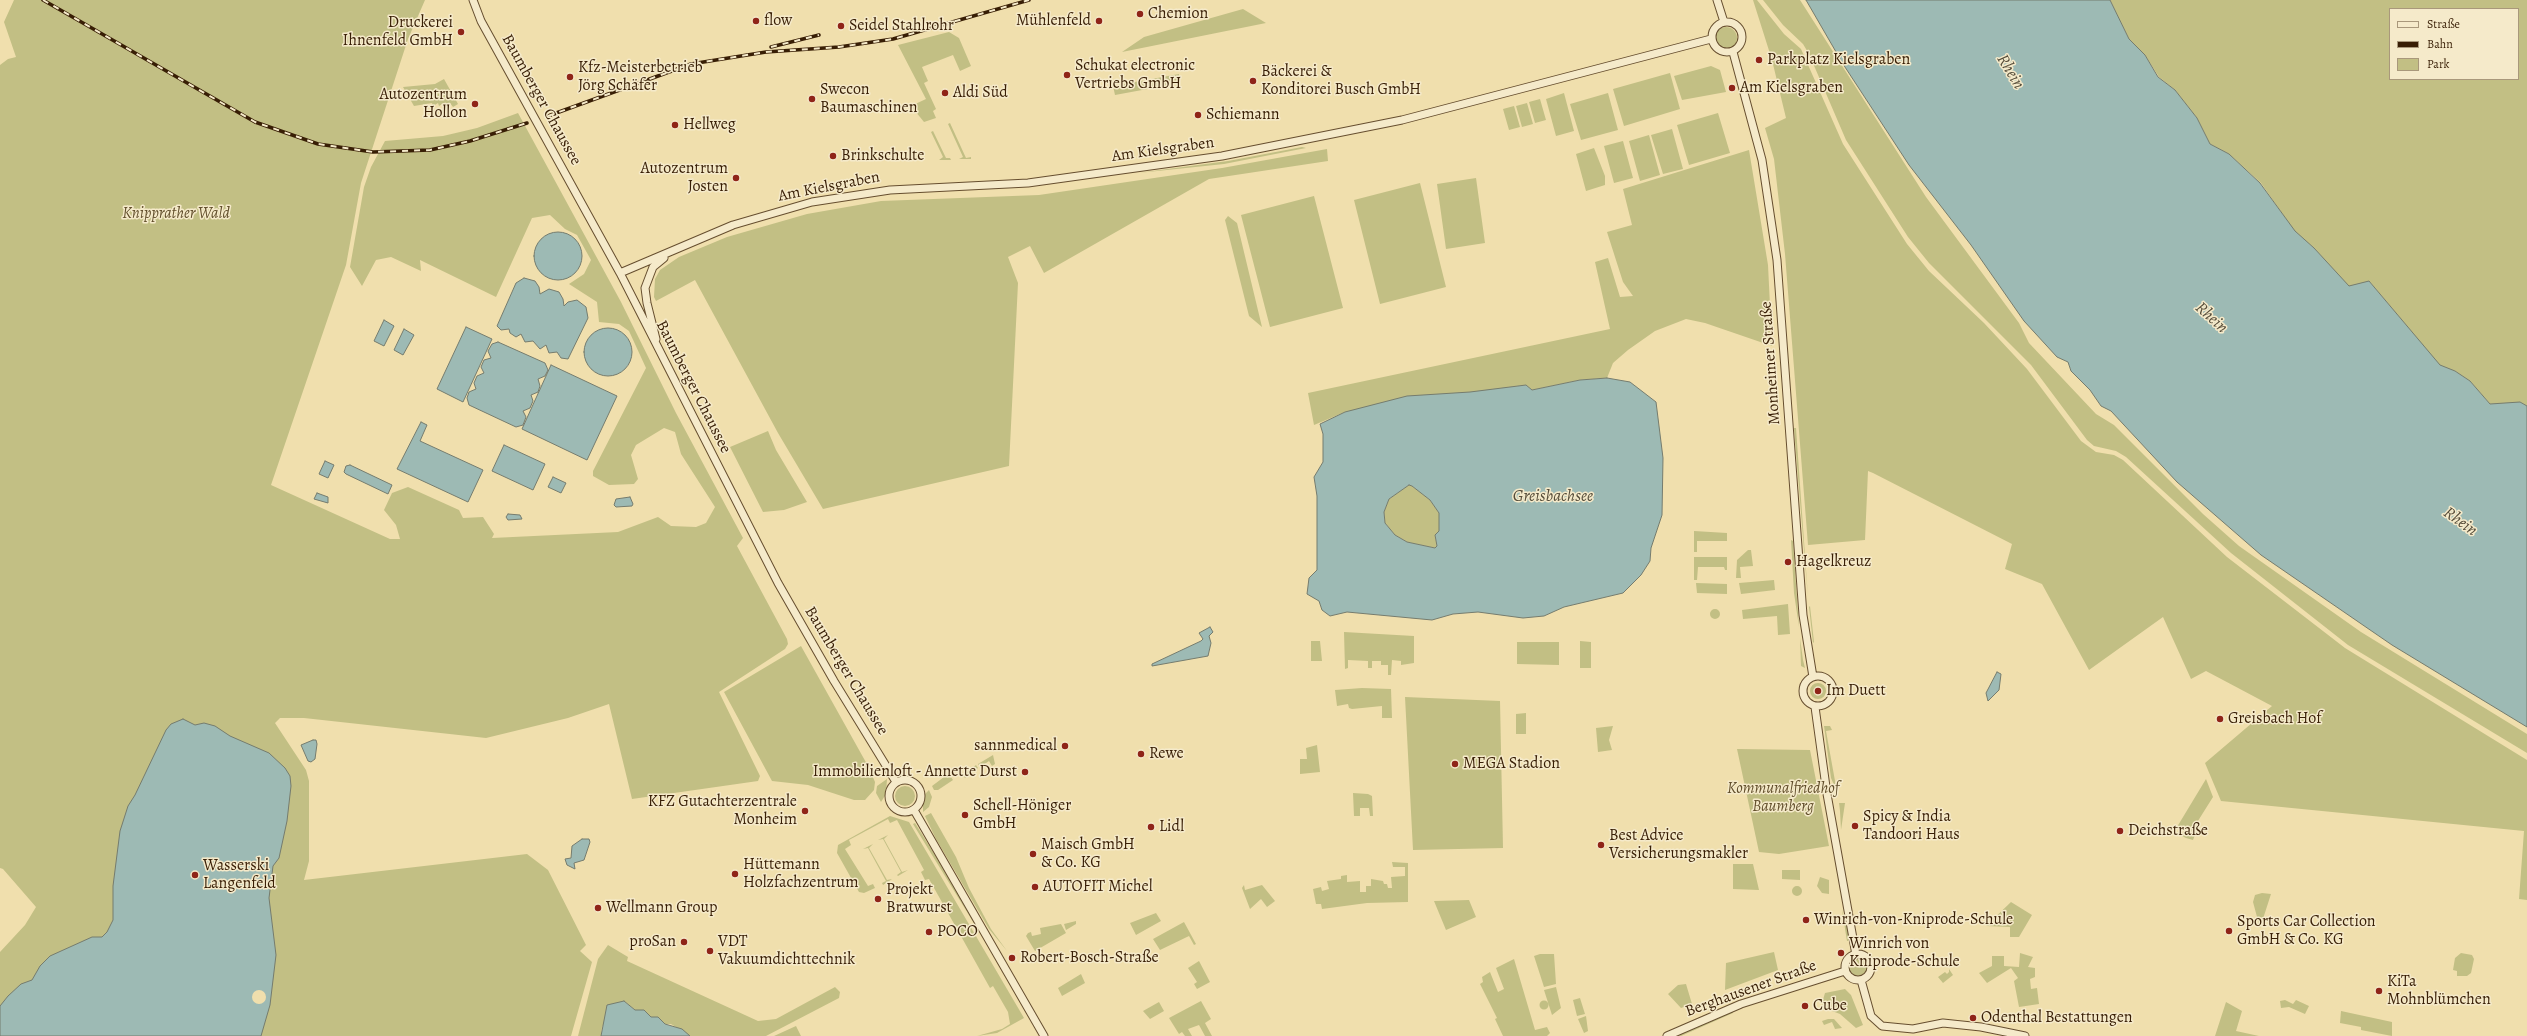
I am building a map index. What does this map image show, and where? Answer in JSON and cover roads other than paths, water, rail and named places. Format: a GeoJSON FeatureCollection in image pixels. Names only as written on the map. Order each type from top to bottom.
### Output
{"type":"FeatureCollection","features":[{"type":"Feature","properties":{"kind":"street","name":"Baumberger Chaussee"},"geometry":{"type":"LineString","coordinates":[[473,0],[484,26],[620,274],[782,590],[896,782]]}},
{"type":"Feature","properties":{"kind":"street"},"geometry":{"type":"LineString","coordinates":[[1717,0],[1724,22]]}},
{"type":"Feature","properties":{"kind":"street"},"geometry":{"type":"LineString","coordinates":[[1724,22],[1737,26],[1742,34],[1740,45],[1733,52],[1721,52],[1713,44],[1711,39],[1714,28],[1724,22]]}},
{"type":"Feature","properties":{"kind":"street","name":"Am Kielsgraben"},"geometry":{"type":"LineString","coordinates":[[620,274],[675,249],[742,222],[812,202],[905,188],[1028,183],[1222,156],[1402,120],[1711,39]]}},
{"type":"Feature","properties":{"kind":"street","name":"Monheimer Straße"},"geometry":{"type":"LineString","coordinates":[[1733,52],[1762,160],[1777,260],[1804,615],[1813,677]]}},
{"type":"Feature","properties":{"kind":"street"},"geometry":{"type":"LineString","coordinates":[[656,345],[654,324],[645,295],[647,282],[653,267],[675,249]]}},
{"type":"Feature","properties":{"kind":"street"},"geometry":{"type":"LineString","coordinates":[[1813,677],[1826,678],[1832,684],[1833,691],[1827,704],[1815,707],[1806,701],[1802,691],[1804,684],[1813,677]]}},
{"type":"Feature","properties":{"kind":"street"},"geometry":{"type":"LineString","coordinates":[[1815,707],[1827,794],[1856,955]]}},
{"type":"Feature","properties":{"kind":"street"},"geometry":{"type":"LineString","coordinates":[[908,780],[919,787],[921,797],[914,810],[899,811],[891,804],[889,795],[896,782],[908,780]]}},
{"type":"Feature","properties":{"kind":"street"},"geometry":{"type":"LineString","coordinates":[[914,810],[1044,1036]]}},
{"type":"Feature","properties":{"kind":"street"},"geometry":{"type":"LineString","coordinates":[[1856,955],[1867,959],[1871,966],[1867,976],[1861,980],[1850,978],[1845,971],[1846,962],[1856,955]]}},
{"type":"Feature","properties":{"kind":"street","name":"Berghausener Straße"},"geometry":{"type":"LineString","coordinates":[[1667,1036],[1741,1004],[1845,971]]}},
{"type":"Feature","properties":{"kind":"street"},"geometry":{"type":"LineString","coordinates":[[1861,980],[1872,1016],[1882,1026],[1908,1029],[1943,1023],[1981,1027],[2025,1036]]}},
{"type":"Feature","properties":{"kind":"water","name":"Rhein"},"geometry":{"type":"Polygon","coordinates":[[[1806,0],[2110,0],[2129,39],[2145,55],[2158,77],[2175,90],[2197,118],[2210,144],[2229,154],[2260,183],[2295,231],[2314,248],[2349,286],[2369,281],[2440,365],[2455,371],[2470,381],[2490,404],[2520,402],[2527,406],[2527,727],[2392,645],[2261,555],[2177,482],[2111,411],[2101,406],[2090,390],[2071,371],[2068,362],[2057,357],[2024,321],[1971,245],[1909,165],[1843,64],[1806,0]]]}},
{"type":"Feature","properties":{"kind":"water"},"geometry":{"type":"Polygon","coordinates":[[[553,232],[563,232],[572,236],[578,242],[581,247],[581,265],[572,276],[563,280],[553,280],[544,276],[538,270],[534,261],[534,251],[538,242],[544,236],[553,232]]]}},
{"type":"Feature","properties":{"kind":"water"},"geometry":{"type":"Polygon","coordinates":[[[524,278],[535,281],[539,287],[540,294],[549,289],[559,292],[563,299],[564,306],[568,302],[577,300],[586,307],[588,318],[568,359],[561,358],[557,352],[549,353],[546,345],[540,349],[533,341],[525,342],[521,334],[516,337],[510,333],[509,329],[501,330],[497,326],[516,283],[524,278]]]}},
{"type":"Feature","properties":{"kind":"water"},"geometry":{"type":"Polygon","coordinates":[[[384,320],[394,326],[384,346],[374,341],[384,320]]]}},
{"type":"Feature","properties":{"kind":"water"},"geometry":{"type":"Polygon","coordinates":[[[466,327],[492,339],[463,402],[437,389],[466,327]]]}},
{"type":"Feature","properties":{"kind":"water"},"geometry":{"type":"Polygon","coordinates":[[[603,328],[613,328],[622,332],[628,338],[631,343],[631,361],[622,372],[613,376],[603,376],[594,372],[588,366],[584,357],[584,347],[588,338],[594,332],[603,328]]]}},
{"type":"Feature","properties":{"kind":"water"},"geometry":{"type":"Polygon","coordinates":[[[404,329],[414,335],[403,355],[394,350],[404,329]]]}},
{"type":"Feature","properties":{"kind":"water"},"geometry":{"type":"Polygon","coordinates":[[[498,342],[545,363],[548,370],[545,376],[538,379],[540,386],[538,392],[531,395],[533,401],[530,408],[523,411],[526,417],[523,425],[516,427],[469,405],[467,398],[469,392],[476,389],[474,383],[477,376],[484,373],[481,367],[484,360],[491,358],[488,351],[492,344],[498,342]]]}},
{"type":"Feature","properties":{"kind":"water"},"geometry":{"type":"Polygon","coordinates":[[[551,365],[617,396],[587,460],[522,429],[551,365]]]}},
{"type":"Feature","properties":{"kind":"water","name":"Greisbachsee"},"geometry":{"type":"Polygon","coordinates":[[[1607,378],[1630,382],[1656,402],[1663,458],[1662,515],[1651,548],[1650,561],[1641,575],[1623,593],[1564,607],[1544,616],[1523,618],[1478,612],[1453,614],[1432,620],[1347,612],[1330,616],[1322,610],[1319,601],[1307,594],[1309,578],[1317,570],[1317,496],[1314,477],[1323,462],[1323,434],[1320,424],[1345,412],[1407,396],[1470,392],[1526,385],[1532,390],[1580,380],[1607,378]],[[1409,485],[1389,499],[1384,512],[1385,523],[1395,535],[1407,542],[1435,548],[1437,546],[1435,535],[1439,531],[1439,513],[1430,500],[1409,485]]]}},
{"type":"Feature","properties":{"kind":"water"},"geometry":{"type":"Polygon","coordinates":[[[421,422],[427,425],[420,441],[483,470],[468,502],[397,469],[421,422]]]}},
{"type":"Feature","properties":{"kind":"water"},"geometry":{"type":"Polygon","coordinates":[[[504,445],[545,464],[533,490],[492,471],[504,445]]]}},
{"type":"Feature","properties":{"kind":"water"},"geometry":{"type":"Polygon","coordinates":[[[325,461],[334,465],[328,478],[319,474],[325,461]]]}},
{"type":"Feature","properties":{"kind":"water"},"geometry":{"type":"Polygon","coordinates":[[[350,465],[392,485],[388,494],[346,474],[344,472],[346,466],[350,465]]]}},
{"type":"Feature","properties":{"kind":"water"},"geometry":{"type":"Polygon","coordinates":[[[553,477],[566,483],[561,493],[548,487],[553,477]]]}},
{"type":"Feature","properties":{"kind":"water"},"geometry":{"type":"Polygon","coordinates":[[[317,493],[328,497],[328,503],[314,499],[317,493]]]}},
{"type":"Feature","properties":{"kind":"water"},"geometry":{"type":"Polygon","coordinates":[[[630,497],[633,504],[632,506],[616,507],[614,505],[616,499],[630,497]]]}},
{"type":"Feature","properties":{"kind":"water"},"geometry":{"type":"Polygon","coordinates":[[[508,514],[520,515],[522,519],[508,520],[506,517],[508,514]]]}},
{"type":"Feature","properties":{"kind":"water"},"geometry":{"type":"Polygon","coordinates":[[[1210,627],[1213,632],[1209,636],[1211,643],[1208,656],[1152,666],[1152,664],[1201,641],[1203,639],[1199,633],[1210,627]]]}},
{"type":"Feature","properties":{"kind":"water"},"geometry":{"type":"Polygon","coordinates":[[[1997,672],[2001,674],[1999,690],[1988,701],[1986,693],[1997,672]]]}},
{"type":"Feature","properties":{"kind":"water"},"geometry":{"type":"Polygon","coordinates":[[[183,719],[195,725],[204,723],[215,726],[230,736],[269,753],[285,768],[290,776],[291,786],[287,821],[279,858],[273,866],[269,898],[276,955],[270,1005],[261,1036],[0,1036],[0,1006],[8,996],[21,984],[32,980],[40,966],[50,956],[92,937],[102,937],[107,932],[113,920],[113,886],[120,831],[128,806],[135,795],[166,730],[171,724],[183,719]]]}},
{"type":"Feature","properties":{"kind":"water"},"geometry":{"type":"Polygon","coordinates":[[[316,740],[317,744],[315,759],[311,762],[308,761],[301,745],[316,740]]]}},
{"type":"Feature","properties":{"kind":"water"},"geometry":{"type":"Polygon","coordinates":[[[582,839],[589,839],[590,842],[584,860],[574,863],[575,869],[567,865],[565,859],[571,858],[572,846],[582,839]]]}},
{"type":"Feature","properties":{"kind":"water"},"geometry":{"type":"Polygon","coordinates":[[[624,1001],[635,1010],[644,1010],[651,1017],[658,1017],[665,1024],[682,1029],[690,1036],[601,1036],[607,1005],[624,1001]]]}},
{"type":"Feature","properties":{"kind":"railway"},"geometry":{"type":"LineString","coordinates":[[43,0],[255,122],[318,144],[373,152],[430,150],[470,141],[527,123]]}},
{"type":"Feature","properties":{"kind":"railway"},"geometry":{"type":"LineString","coordinates":[[548,116],[691,64],[766,52],[839,47],[893,39],[1029,0]]}},
{"type":"Feature","properties":{"kind":"railway"},"geometry":{"type":"LineString","coordinates":[[771,47],[819,35]]}},
{"type":"Feature","properties":{"kind":"place","name":"Chemion"},"geometry":{"type":"Point","coordinates":[1140,14]}},
{"type":"Feature","properties":{"kind":"place","name":"flow"},"geometry":{"type":"Point","coordinates":[756,21]}},
{"type":"Feature","properties":{"kind":"place","name":"Mühlenfeld"},"geometry":{"type":"Point","coordinates":[1099,21]}},
{"type":"Feature","properties":{"kind":"place","name":"Seidel Stahlrohr"},"geometry":{"type":"Point","coordinates":[841,26]}},
{"type":"Feature","properties":{"kind":"place","name":"Druckerei Ihnenfeld GmbH"},"geometry":{"type":"Point","coordinates":[461,32]}},
{"type":"Feature","properties":{"kind":"place","name":"Parkplatz Kielsgraben"},"geometry":{"type":"Point","coordinates":[1759,60]}},
{"type":"Feature","properties":{"kind":"place","name":"Schukat electronic Vertriebs GmbH"},"geometry":{"type":"Point","coordinates":[1067,75]}},
{"type":"Feature","properties":{"kind":"place","name":"Kfz-Meisterbetrieb Jörg Schäfer"},"geometry":{"type":"Point","coordinates":[570,77]}},
{"type":"Feature","properties":{"kind":"place","name":"Bäckerei & Konditorei Busch GmbH"},"geometry":{"type":"Point","coordinates":[1253,81]}},
{"type":"Feature","properties":{"kind":"place","name":"Am Kielsgraben"},"geometry":{"type":"Point","coordinates":[1732,88]}},
{"type":"Feature","properties":{"kind":"place","name":"Aldi Süd"},"geometry":{"type":"Point","coordinates":[945,93]}},
{"type":"Feature","properties":{"kind":"place","name":"Swecon Baumaschinen"},"geometry":{"type":"Point","coordinates":[812,99]}},
{"type":"Feature","properties":{"kind":"place","name":"Autozentrum Hollon"},"geometry":{"type":"Point","coordinates":[475,104]}},
{"type":"Feature","properties":{"kind":"place","name":"Schiemann"},"geometry":{"type":"Point","coordinates":[1198,115]}},
{"type":"Feature","properties":{"kind":"place","name":"Hellweg"},"geometry":{"type":"Point","coordinates":[675,125]}},
{"type":"Feature","properties":{"kind":"place","name":"Brinkschulte"},"geometry":{"type":"Point","coordinates":[833,156]}},
{"type":"Feature","properties":{"kind":"place","name":"Autozentrum Josten"},"geometry":{"type":"Point","coordinates":[736,178]}},
{"type":"Feature","properties":{"kind":"place","name":"Hagelkreuz"},"geometry":{"type":"Point","coordinates":[1788,562]}},
{"type":"Feature","properties":{"kind":"place","name":"Im Duett"},"geometry":{"type":"Point","coordinates":[1818,691]}},
{"type":"Feature","properties":{"kind":"place","name":"Greisbach Hof"},"geometry":{"type":"Point","coordinates":[2220,719]}},
{"type":"Feature","properties":{"kind":"place","name":"sannmedical"},"geometry":{"type":"Point","coordinates":[1065,746]}},
{"type":"Feature","properties":{"kind":"place","name":"Rewe"},"geometry":{"type":"Point","coordinates":[1141,754]}},
{"type":"Feature","properties":{"kind":"place","name":"MEGA Stadion"},"geometry":{"type":"Point","coordinates":[1455,764]}},
{"type":"Feature","properties":{"kind":"place","name":"Immobilienloft - Annette Durst"},"geometry":{"type":"Point","coordinates":[1025,772]}},
{"type":"Feature","properties":{"kind":"place","name":"KFZ Gutachterzentrale Monheim"},"geometry":{"type":"Point","coordinates":[805,811]}},
{"type":"Feature","properties":{"kind":"place","name":"Schell-Höniger GmbH"},"geometry":{"type":"Point","coordinates":[965,815]}},
{"type":"Feature","properties":{"kind":"place","name":"Spicy & India Tandoori Haus"},"geometry":{"type":"Point","coordinates":[1855,826]}},
{"type":"Feature","properties":{"kind":"place","name":"Lidl"},"geometry":{"type":"Point","coordinates":[1151,827]}},
{"type":"Feature","properties":{"kind":"place","name":"Deichstraße"},"geometry":{"type":"Point","coordinates":[2120,831]}},
{"type":"Feature","properties":{"kind":"place","name":"Best Advice Versicherungsmakler"},"geometry":{"type":"Point","coordinates":[1601,845]}},
{"type":"Feature","properties":{"kind":"place","name":"Maisch GmbH & Co. KG"},"geometry":{"type":"Point","coordinates":[1033,854]}},
{"type":"Feature","properties":{"kind":"place","name":"Hüttemann Holzfachzentrum"},"geometry":{"type":"Point","coordinates":[735,874]}},
{"type":"Feature","properties":{"kind":"place","name":"Wasserski Langenfeld"},"geometry":{"type":"Point","coordinates":[195,875]}},
{"type":"Feature","properties":{"kind":"place","name":"AUTOFIT Michel"},"geometry":{"type":"Point","coordinates":[1035,887]}},
{"type":"Feature","properties":{"kind":"place","name":"Projekt Bratwurst"},"geometry":{"type":"Point","coordinates":[878,899]}},
{"type":"Feature","properties":{"kind":"place","name":"Wellmann Group"},"geometry":{"type":"Point","coordinates":[598,908]}},
{"type":"Feature","properties":{"kind":"place","name":"Winrich-von-Kniprode-Schule"},"geometry":{"type":"Point","coordinates":[1806,920]}},
{"type":"Feature","properties":{"kind":"place","name":"Sports Car Collection GmbH & Co. KG"},"geometry":{"type":"Point","coordinates":[2229,931]}},
{"type":"Feature","properties":{"kind":"place","name":"POCO"},"geometry":{"type":"Point","coordinates":[929,932]}},
{"type":"Feature","properties":{"kind":"place","name":"proSan"},"geometry":{"type":"Point","coordinates":[684,942]}},
{"type":"Feature","properties":{"kind":"place","name":"VDT Vakuumdichttechnik"},"geometry":{"type":"Point","coordinates":[710,951]}},
{"type":"Feature","properties":{"kind":"place","name":"Winrich von Kniprode-Schule"},"geometry":{"type":"Point","coordinates":[1841,953]}},
{"type":"Feature","properties":{"kind":"place","name":"Robert-Bosch-Straße"},"geometry":{"type":"Point","coordinates":[1012,958]}},
{"type":"Feature","properties":{"kind":"place","name":"KiTa Mohnblümchen"},"geometry":{"type":"Point","coordinates":[2379,991]}},
{"type":"Feature","properties":{"kind":"place","name":"Cube"},"geometry":{"type":"Point","coordinates":[1805,1006]}},
{"type":"Feature","properties":{"kind":"place","name":"Odenthal Bestattungen"},"geometry":{"type":"Point","coordinates":[1973,1018]}},
{"type":"Feature","properties":{"kind":"park label","name":"Knipprather Wald"},"geometry":{"type":"Point","coordinates":[176,214]}},
{"type":"Feature","properties":{"kind":"park label","name":"Kommunalfriedhof Baumberg"},"geometry":{"type":"Point","coordinates":[1783,798]}}]}
